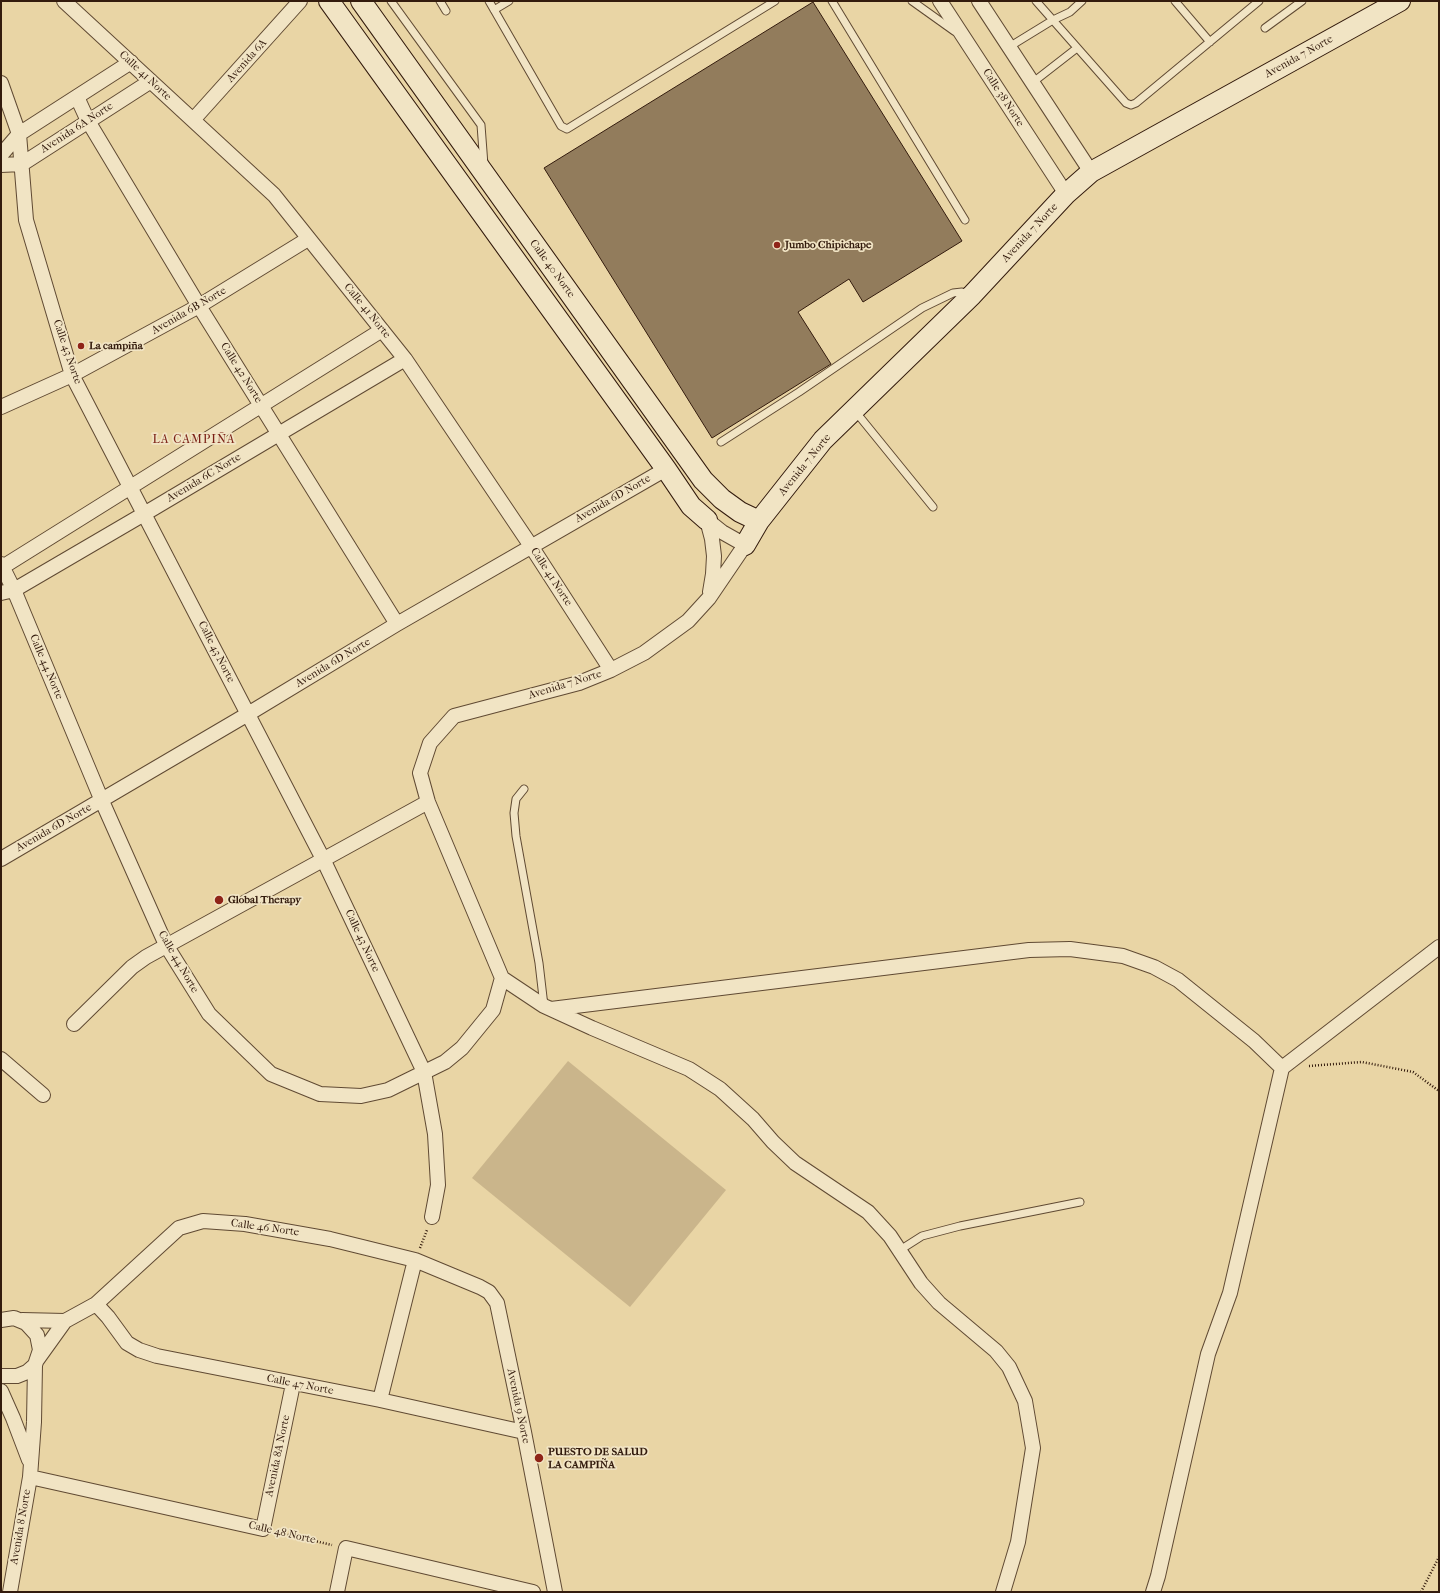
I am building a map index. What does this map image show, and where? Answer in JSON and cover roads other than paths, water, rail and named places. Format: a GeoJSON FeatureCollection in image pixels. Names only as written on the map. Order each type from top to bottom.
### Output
{"type":"FeatureCollection","features":[{"type":"Feature","properties":{"kind":"street","name":"Calle 41 Norte"},"geometry":{"type":"LineString","coordinates":[[64,1],[274,195],[406,359],[531,546],[611,670]]}},
{"type":"Feature","properties":{"kind":"street","name":"Avenida 6A"},"geometry":{"type":"LineString","coordinates":[[193,120],[300,1]]}},
{"type":"Feature","properties":{"kind":"street"},"geometry":{"type":"LineString","coordinates":[[329,1],[666,469],[691,506],[722,532],[745,545]]}},
{"type":"Feature","properties":{"kind":"street","name":"Calle 40 Norte"},"geometry":{"type":"LineString","coordinates":[[361,1],[703,480],[740,512],[759,521]]}},
{"type":"Feature","properties":{"kind":"street","name":"Calle 38 Norte"},"geometry":{"type":"LineString","coordinates":[[940,1],[1066,194]]}},
{"type":"Feature","properties":{"kind":"street"},"geometry":{"type":"LineString","coordinates":[[979,1],[1091,172]]}},
{"type":"Feature","properties":{"kind":"street","name":"Avenida 7 Norte"},"geometry":{"type":"LineString","coordinates":[[502,978],[428,802],[420,773],[430,743],[454,716],[579,683],[644,654],[669,637],[688,621],[709,598],[745,545],[759,521],[823,440],[855,411],[972,295],[1066,194],[1091,172],[1400,1]]}},
{"type":"Feature","properties":{"kind":"street"},"geometry":{"type":"LineString","coordinates":[[1,155],[19,134],[131,62]]}},
{"type":"Feature","properties":{"kind":"street","name":"Avenida 6A Norte"},"geometry":{"type":"LineString","coordinates":[[22,164],[151,81]]}},
{"type":"Feature","properties":{"kind":"street","name":"Calle 43 Norte"},"geometry":{"type":"LineString","coordinates":[[1,83],[19,134],[26,220],[72,375],[323,859],[424,1072],[435,1134],[438,1185],[432,1217]]}},
{"type":"Feature","properties":{"kind":"street","name":"Calle 42 Norte"},"geometry":{"type":"LineString","coordinates":[[77,97],[88,121],[199,306],[397,624]]}},
{"type":"Feature","properties":{"kind":"street"},"geometry":{"type":"LineString","coordinates":[[1,165],[22,164]]}},
{"type":"Feature","properties":{"kind":"street","name":"Avenida 6B Norte"},"geometry":{"type":"LineString","coordinates":[[1,407],[72,375],[199,306],[308,239]]}},
{"type":"Feature","properties":{"kind":"street"},"geometry":{"type":"LineString","coordinates":[[1,566],[130,488],[382,330]]}},
{"type":"Feature","properties":{"kind":"street","name":"Avenida 6C Norte"},"geometry":{"type":"LineString","coordinates":[[7,591],[144,514],[406,359]]}},
{"type":"Feature","properties":{"kind":"street","name":"Avenida 6D Norte"},"geometry":{"type":"LineString","coordinates":[[1,859],[102,801],[397,624],[666,469]]}},
{"type":"Feature","properties":{"kind":"street"},"geometry":{"type":"LineString","coordinates":[[707,520],[712,539],[714,556],[709,598]]}},
{"type":"Feature","properties":{"kind":"street","name":"Calle 44 Norte"},"geometry":{"type":"LineString","coordinates":[[1,566],[7,591],[166,946],[209,1014],[271,1074],[320,1094],[361,1096],[388,1090],[445,1062],[462,1048],[493,1010],[502,978]]}},
{"type":"Feature","properties":{"kind":"street"},"geometry":{"type":"LineString","coordinates":[[74,1024],[132,968],[146,957],[428,802]]}},
{"type":"Feature","properties":{"kind":"street"},"geometry":{"type":"LineString","coordinates":[[1153,1592],[1158,1576],[1208,1354],[1230,1293],[1282,1068],[1439,946]]}},
{"type":"Feature","properties":{"kind":"street"},"geometry":{"type":"LineString","coordinates":[[548,1008],[1021,951],[1070,949],[1124,956],[1154,966],[1184,985],[1254,1041],[1282,1068]]}},
{"type":"Feature","properties":{"kind":"street"},"geometry":{"type":"LineString","coordinates":[[502,978],[548,1008],[689,1070],[720,1089],[753,1119],[795,1163],[868,1212],[890,1236],[921,1283],[939,1303],[996,1351],[1009,1367],[1025,1401],[1033,1448],[1018,1542],[1003,1592]]}},
{"type":"Feature","properties":{"kind":"street"},"geometry":{"type":"LineString","coordinates":[[1,1058],[43,1095]]}},
{"type":"Feature","properties":{"kind":"street","name":"Calle 46 Norte"},"geometry":{"type":"LineString","coordinates":[[36,1362],[65,1321],[96,1304],[179,1228],[203,1221],[245,1224],[330,1239],[415,1260],[490,1292]]}},
{"type":"Feature","properties":{"kind":"street"},"geometry":{"type":"LineString","coordinates":[[380,1400],[415,1260]]}},
{"type":"Feature","properties":{"kind":"street","name":"Avenida 9 Norte"},"geometry":{"type":"LineString","coordinates":[[490,1292],[497,1303],[555,1592]]}},
{"type":"Feature","properties":{"kind":"street","name":"Calle 47 Norte"},"geometry":{"type":"LineString","coordinates":[[96,1304],[108,1317],[127,1343],[139,1350],[157,1356],[380,1400],[524,1432]]}},
{"type":"Feature","properties":{"kind":"street"},"geometry":{"type":"LineString","coordinates":[[1,1308],[12,1319],[65,1321]]}},
{"type":"Feature","properties":{"kind":"street","name":"Avenida 8 Norte"},"geometry":{"type":"LineString","coordinates":[[10,1592],[30,1477],[36,1362],[40,1350],[37,1334],[30,1326],[12,1319]]}},
{"type":"Feature","properties":{"kind":"street"},"geometry":{"type":"LineString","coordinates":[[1,1376],[17,1376],[27,1372],[36,1362]]}},
{"type":"Feature","properties":{"kind":"street","name":"Avenida 8A Norte"},"geometry":{"type":"LineString","coordinates":[[263,1529],[293,1384]]}},
{"type":"Feature","properties":{"kind":"street","name":"Avenida 8 Norte"},"geometry":{"type":"LineString","coordinates":[[1,1391],[30,1462]]}},
{"type":"Feature","properties":{"kind":"street","name":"Calle 48 Norte"},"geometry":{"type":"LineString","coordinates":[[30,1477],[263,1529]]}},
{"type":"Feature","properties":{"kind":"street"},"geometry":{"type":"LineString","coordinates":[[337,1592],[346,1548],[533,1592]]}},
{"type":"Feature","properties":{"kind":"lane"},"geometry":{"type":"LineString","coordinates":[[391,1],[481,125],[485,175]]}},
{"type":"Feature","properties":{"kind":"lane"},"geometry":{"type":"LineString","coordinates":[[440,1],[446,11]]}},
{"type":"Feature","properties":{"kind":"lane"},"geometry":{"type":"LineString","coordinates":[[489,1],[561,126],[567,129],[776,1]]}},
{"type":"Feature","properties":{"kind":"lane"},"geometry":{"type":"LineString","coordinates":[[494,10],[509,1]]}},
{"type":"Feature","properties":{"kind":"lane"},"geometry":{"type":"LineString","coordinates":[[832,1],[965,220]]}},
{"type":"Feature","properties":{"kind":"lane"},"geometry":{"type":"LineString","coordinates":[[912,1],[962,36]]}},
{"type":"Feature","properties":{"kind":"lane"},"geometry":{"type":"LineString","coordinates":[[1036,1],[1126,103],[1131,105],[1136,103],[1259,1]]}},
{"type":"Feature","properties":{"kind":"lane"},"geometry":{"type":"LineString","coordinates":[[1009,47],[1053,20],[1070,12],[1082,1]]}},
{"type":"Feature","properties":{"kind":"lane"},"geometry":{"type":"LineString","coordinates":[[1175,1],[1210,42]]}},
{"type":"Feature","properties":{"kind":"lane"},"geometry":{"type":"LineString","coordinates":[[1265,28],[1302,1]]}},
{"type":"Feature","properties":{"kind":"lane"},"geometry":{"type":"LineString","coordinates":[[1032,83],[1077,48]]}},
{"type":"Feature","properties":{"kind":"lane"},"geometry":{"type":"LineString","coordinates":[[721,442],[799,392],[922,308],[953,293],[962,292],[972,295]]}},
{"type":"Feature","properties":{"kind":"lane"},"geometry":{"type":"LineString","coordinates":[[855,411],[933,507]]}},
{"type":"Feature","properties":{"kind":"lane"},"geometry":{"type":"LineString","coordinates":[[524,789],[516,800],[514,813],[516,836],[548,1008]]}},
{"type":"Feature","properties":{"kind":"lane"},"geometry":{"type":"LineString","coordinates":[[900,1250],[922,1236],[960,1226],[1080,1202]]}},
{"type":"Feature","properties":{"kind":"place","name":"Jumbo Chipichape"},"geometry":{"type":"Point","coordinates":[777,245]}},
{"type":"Feature","properties":{"kind":"place","name":"La campiña"},"geometry":{"type":"Point","coordinates":[81,346]}},
{"type":"Feature","properties":{"kind":"place","name":"Global Therapy"},"geometry":{"type":"Point","coordinates":[219,900]}},
{"type":"Feature","properties":{"kind":"place","name":"PUESTO DE SALUD LA CAMPIÑA"},"geometry":{"type":"Point","coordinates":[539,1458]}},
{"type":"Feature","properties":{"kind":"district","name":"LA CAMPIÑA"},"geometry":{"type":"Point","coordinates":[194,440]}}]}
